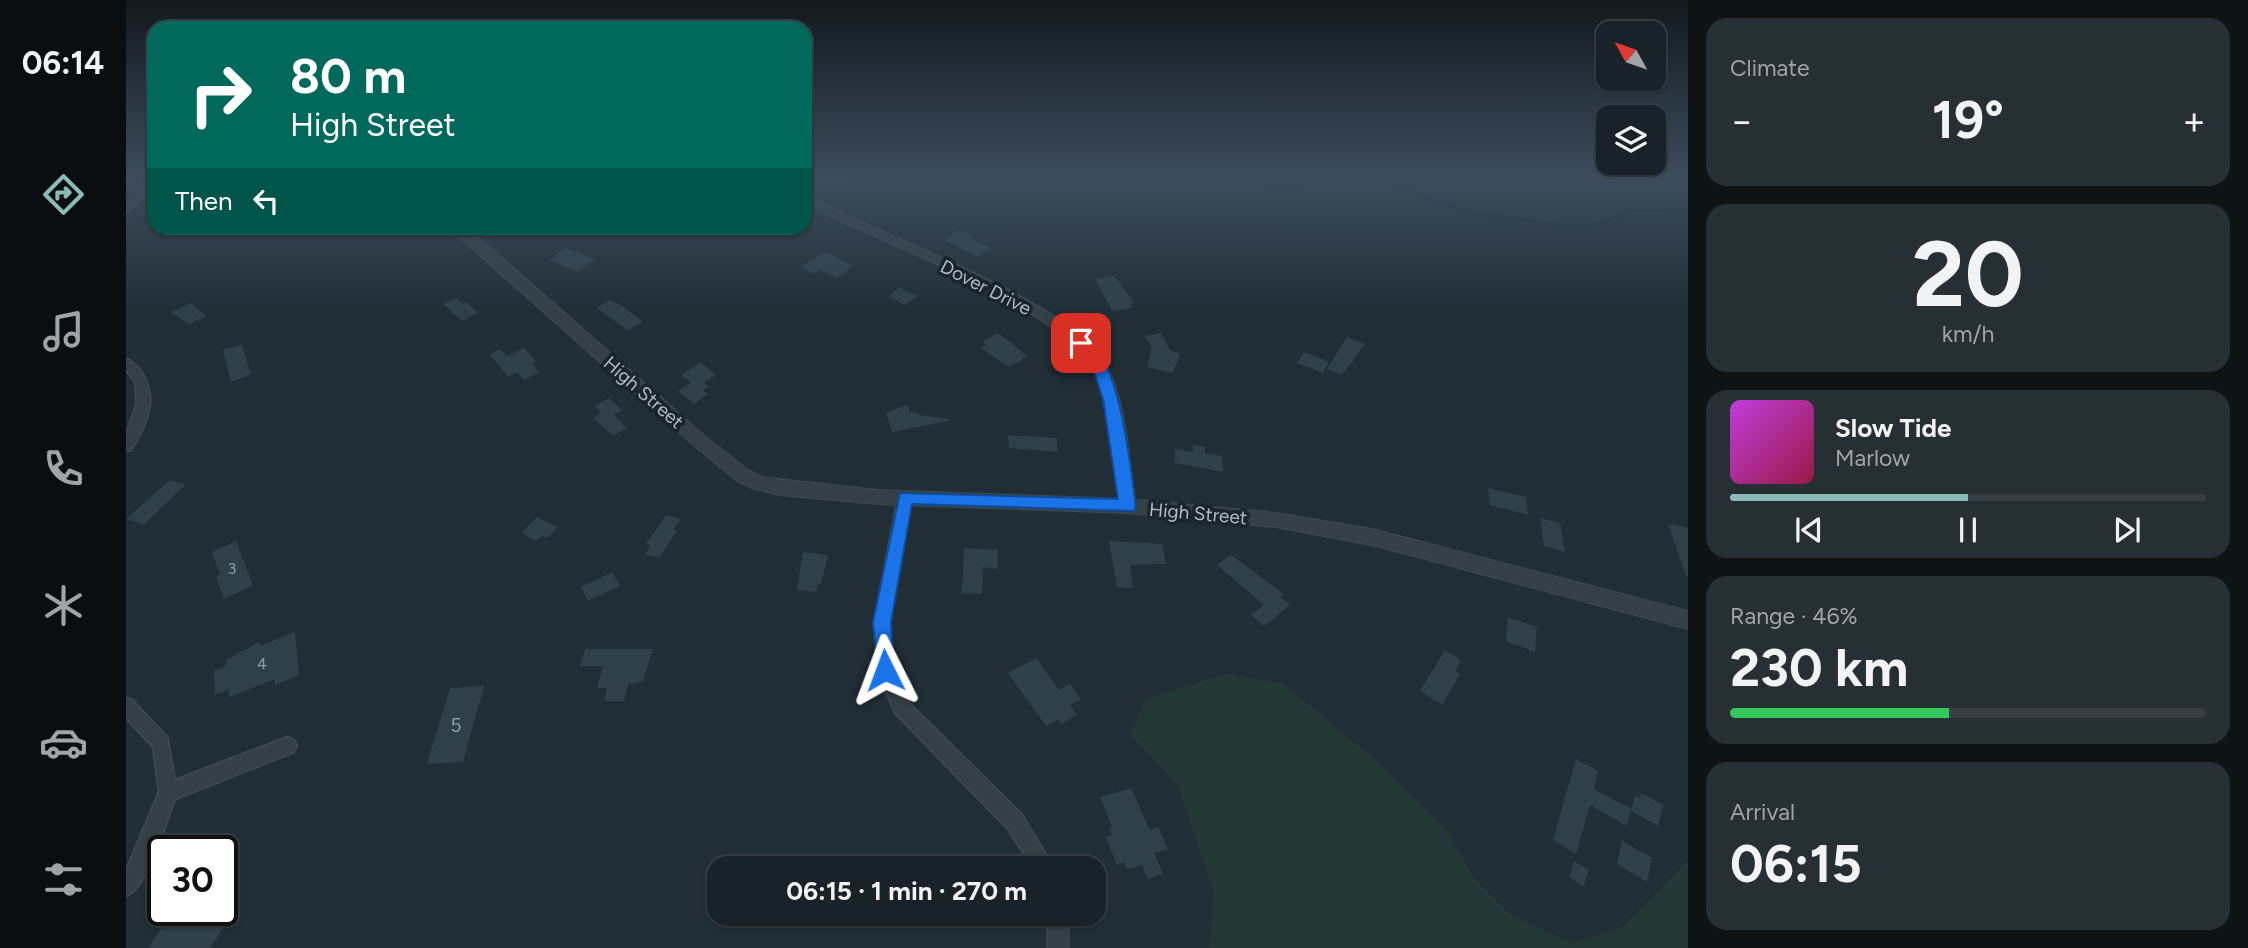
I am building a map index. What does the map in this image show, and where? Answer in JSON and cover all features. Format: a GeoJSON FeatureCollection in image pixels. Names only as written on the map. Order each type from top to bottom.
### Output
{"type":"FeatureCollection","features":[{"type":"Feature","properties":{"kind":"street","name":"Dover Drive"},"geometry":{"type":"LineString","coordinates":[[853,223],[983,283],[1066,327],[1096,358],[1110,399],[1128,506]]}},
{"type":"Feature","properties":{"kind":"street","name":"High Street"},"geometry":{"type":"LineString","coordinates":[[465,235],[702,443],[742,475],[780,488],[905,498],[1128,506],[1276,520],[1372,537],[1688,620]]}},
{"type":"Feature","properties":{"kind":"street"},"geometry":{"type":"LineString","coordinates":[[126,363],[138,372],[145,386],[145,406],[135,433],[126,446]]}},
{"type":"Feature","properties":{"kind":"street"},"geometry":{"type":"LineString","coordinates":[[905,498],[882,622],[885,670],[901,707],[1015,822],[1036,856]]}},
{"type":"Feature","properties":{"kind":"street"},"geometry":{"type":"LineString","coordinates":[[126,706],[161,743],[168,792],[136,874],[126,886]]}},
{"type":"Feature","properties":{"kind":"street"},"geometry":{"type":"LineString","coordinates":[[168,792],[288,746]]}},
{"type":"Feature","properties":{"kind":"street"},"geometry":{"type":"LineString","coordinates":[[1058,926],[1058,948]]}},
{"type":"Feature","properties":{"kind":"green space"},"geometry":{"type":"Polygon","coordinates":[[[1227,673],[1284,684],[1377,761],[1448,831],[1476,880],[1512,916],[1574,943],[1623,926],[1688,860],[1688,948],[1209,948],[1214,892],[1178,785],[1130,735],[1146,699],[1227,673]]]}},
{"type":"Feature","properties":{"kind":"building"},"geometry":{"type":"Polygon","coordinates":[[[958,230],[991,248],[978,257],[944,240],[958,230]]]}},
{"type":"Feature","properties":{"kind":"building"},"geometry":{"type":"Polygon","coordinates":[[[565,248],[595,259],[578,272],[549,260],[565,248]]]}},
{"type":"Feature","properties":{"kind":"building"},"geometry":{"type":"Polygon","coordinates":[[[823,252],[853,266],[837,278],[820,270],[814,274],[801,267],[823,252]]]}},
{"type":"Feature","properties":{"kind":"building"},"geometry":{"type":"Polygon","coordinates":[[[1114,276],[1134,303],[1130,304],[1132,308],[1112,311],[1095,279],[1114,276]]]}},
{"type":"Feature","properties":{"kind":"building"},"geometry":{"type":"Polygon","coordinates":[[[899,287],[917,296],[905,305],[889,297],[899,287]]]}},
{"type":"Feature","properties":{"kind":"building"},"geometry":{"type":"Polygon","coordinates":[[[456,298],[463,304],[466,302],[478,313],[462,321],[443,304],[456,298]]]}},
{"type":"Feature","properties":{"kind":"building"},"geometry":{"type":"Polygon","coordinates":[[[610,300],[643,322],[627,330],[597,308],[610,300]]]}},
{"type":"Feature","properties":{"kind":"building"},"geometry":{"type":"Polygon","coordinates":[[[191,303],[206,316],[189,324],[171,312],[191,303]]]}},
{"type":"Feature","properties":{"kind":"building"},"geometry":{"type":"Polygon","coordinates":[[[998,333],[1028,356],[1009,367],[981,348],[987,345],[982,342],[998,333]]]}},
{"type":"Feature","properties":{"kind":"building"},"geometry":{"type":"Polygon","coordinates":[[[1161,333],[1170,351],[1180,353],[1173,373],[1147,367],[1152,347],[1144,336],[1161,333]]]}},
{"type":"Feature","properties":{"kind":"building"},"geometry":{"type":"Polygon","coordinates":[[[1347,337],[1365,344],[1342,375],[1327,369],[1347,337]]]}},
{"type":"Feature","properties":{"kind":"building"},"geometry":{"type":"Polygon","coordinates":[[[242,345],[251,374],[231,382],[223,350],[242,345]]]}},
{"type":"Feature","properties":{"kind":"building"},"geometry":{"type":"Polygon","coordinates":[[[524,348],[536,362],[532,364],[539,372],[524,380],[517,372],[508,377],[490,354],[500,349],[507,356],[524,348]]]}},
{"type":"Feature","properties":{"kind":"building"},"geometry":{"type":"Polygon","coordinates":[[[1304,352],[1329,362],[1323,373],[1297,363],[1304,352]]]}},
{"type":"Feature","properties":{"kind":"building"},"geometry":{"type":"Polygon","coordinates":[[[701,362],[716,375],[704,383],[709,387],[703,390],[708,394],[694,404],[678,391],[691,383],[681,375],[701,362]]]}},
{"type":"Feature","properties":{"kind":"building"},"geometry":{"type":"Polygon","coordinates":[[[609,398],[622,410],[614,415],[627,428],[613,436],[593,418],[601,413],[595,406],[609,398]]]}},
{"type":"Feature","properties":{"kind":"building"},"geometry":{"type":"Polygon","coordinates":[[[907,405],[910,413],[917,412],[919,415],[949,421],[892,432],[886,413],[907,405]]]}},
{"type":"Feature","properties":{"kind":"building"},"geometry":{"type":"Polygon","coordinates":[[[1008,435],[1057,438],[1057,452],[1009,448],[1008,435]]]}},
{"type":"Feature","properties":{"kind":"building"},"geometry":{"type":"Polygon","coordinates":[[[1193,445],[1205,447],[1205,453],[1222,456],[1223,472],[1175,463],[1175,449],[1193,452],[1193,445]]]}},
{"type":"Feature","properties":{"kind":"building"},"geometry":{"type":"Polygon","coordinates":[[[170,480],[186,484],[144,524],[126,519],[170,480]]]}},
{"type":"Feature","properties":{"kind":"building"},"geometry":{"type":"Polygon","coordinates":[[[1488,488],[1526,497],[1528,515],[1490,505],[1488,488]]]}},
{"type":"Feature","properties":{"kind":"building"},"geometry":{"type":"Polygon","coordinates":[[[666,515],[681,519],[674,530],[677,531],[659,558],[645,554],[651,545],[646,544],[666,515]]]}},
{"type":"Feature","properties":{"kind":"building"},"geometry":{"type":"Polygon","coordinates":[[[537,517],[558,527],[547,538],[542,536],[536,541],[521,533],[537,517]]]}},
{"type":"Feature","properties":{"kind":"building"},"geometry":{"type":"Polygon","coordinates":[[[1540,518],[1560,523],[1565,552],[1544,546],[1540,518]]]}},
{"type":"Feature","properties":{"kind":"building"},"geometry":{"type":"Polygon","coordinates":[[[1668,524],[1688,528],[1686,576],[1668,524]]]}},
{"type":"Feature","properties":{"kind":"building"},"geometry":{"type":"Polygon","coordinates":[[[236,541],[253,585],[224,599],[216,577],[220,575],[212,552],[236,541]]]}},
{"type":"Feature","properties":{"kind":"building"},"geometry":{"type":"Polygon","coordinates":[[[1109,541],[1162,544],[1166,564],[1130,565],[1133,588],[1117,587],[1109,541]]]}},
{"type":"Feature","properties":{"kind":"building"},"geometry":{"type":"Polygon","coordinates":[[[964,548],[998,550],[997,569],[983,567],[982,594],[962,593],[964,548]]]}},
{"type":"Feature","properties":{"kind":"building"},"geometry":{"type":"Polygon","coordinates":[[[803,552],[828,555],[821,584],[818,584],[816,592],[797,590],[803,552]]]}},
{"type":"Feature","properties":{"kind":"building"},"geometry":{"type":"Polygon","coordinates":[[[1231,555],[1284,594],[1280,597],[1290,605],[1264,626],[1251,615],[1264,605],[1217,565],[1231,555]]]}},
{"type":"Feature","properties":{"kind":"building"},"geometry":{"type":"Polygon","coordinates":[[[612,572],[620,586],[588,601],[581,587],[612,572]]]}},
{"type":"Feature","properties":{"kind":"building"},"geometry":{"type":"Polygon","coordinates":[[[1508,617],[1537,627],[1535,652],[1506,641],[1508,617]]]}},
{"type":"Feature","properties":{"kind":"building"},"geometry":{"type":"Polygon","coordinates":[[[295,632],[299,675],[275,685],[275,679],[229,697],[229,689],[215,695],[214,671],[226,666],[226,660],[259,642],[260,646],[295,632]]]}},
{"type":"Feature","properties":{"kind":"building"},"geometry":{"type":"Polygon","coordinates":[[[585,649],[653,649],[643,681],[628,684],[624,701],[604,701],[607,688],[597,688],[603,666],[580,666],[585,649]]]}},
{"type":"Feature","properties":{"kind":"building"},"geometry":{"type":"Polygon","coordinates":[[[1445,650],[1461,660],[1455,671],[1460,674],[1442,705],[1420,691],[1445,650]]]}},
{"type":"Feature","properties":{"kind":"building"},"geometry":{"type":"Polygon","coordinates":[[[1036,658],[1059,690],[1070,684],[1081,700],[1070,705],[1077,715],[1061,724],[1058,720],[1046,726],[1008,673],[1036,658]]]}},
{"type":"Feature","properties":{"kind":"building"},"geometry":{"type":"Polygon","coordinates":[[[484,686],[463,762],[427,764],[450,688],[484,686]]]}},
{"type":"Feature","properties":{"kind":"building"},"geometry":{"type":"Polygon","coordinates":[[[1576,759],[1598,771],[1594,789],[1631,809],[1627,826],[1590,805],[1576,854],[1553,840],[1576,759]]]}},
{"type":"Feature","properties":{"kind":"building"},"geometry":{"type":"Polygon","coordinates":[[[1131,788],[1150,830],[1158,827],[1168,849],[1154,853],[1163,874],[1148,879],[1142,865],[1127,869],[1124,862],[1117,865],[1106,837],[1112,835],[1109,828],[1112,827],[1100,797],[1131,788]]]}},
{"type":"Feature","properties":{"kind":"building"},"geometry":{"type":"Polygon","coordinates":[[[1641,793],[1663,805],[1658,826],[1631,811],[1635,795],[1639,798],[1641,793]]]}},
{"type":"Feature","properties":{"kind":"building"},"geometry":{"type":"Polygon","coordinates":[[[1622,841],[1652,858],[1647,882],[1617,864],[1622,841]]]}},
{"type":"Feature","properties":{"kind":"building"},"geometry":{"type":"Polygon","coordinates":[[[1574,861],[1589,870],[1583,887],[1569,877],[1574,861]]]}},
{"type":"Feature","properties":{"kind":"building"},"geometry":{"type":"Polygon","coordinates":[[[163,926],[224,927],[210,948],[148,948],[163,926]]]}},
{"type":"Feature","properties":{"kind":"waterway"},"geometry":{"type":"LineString","coordinates":[[1545,223],[1584,229],[1599,223]]}},
{"type":"Feature","properties":{"kind":"route"},"geometry":{"type":"LineString","coordinates":[[885,670],[882,622],[905,498],[1128,506],[1110,399],[1096,358],[1081,343]]}}]}
